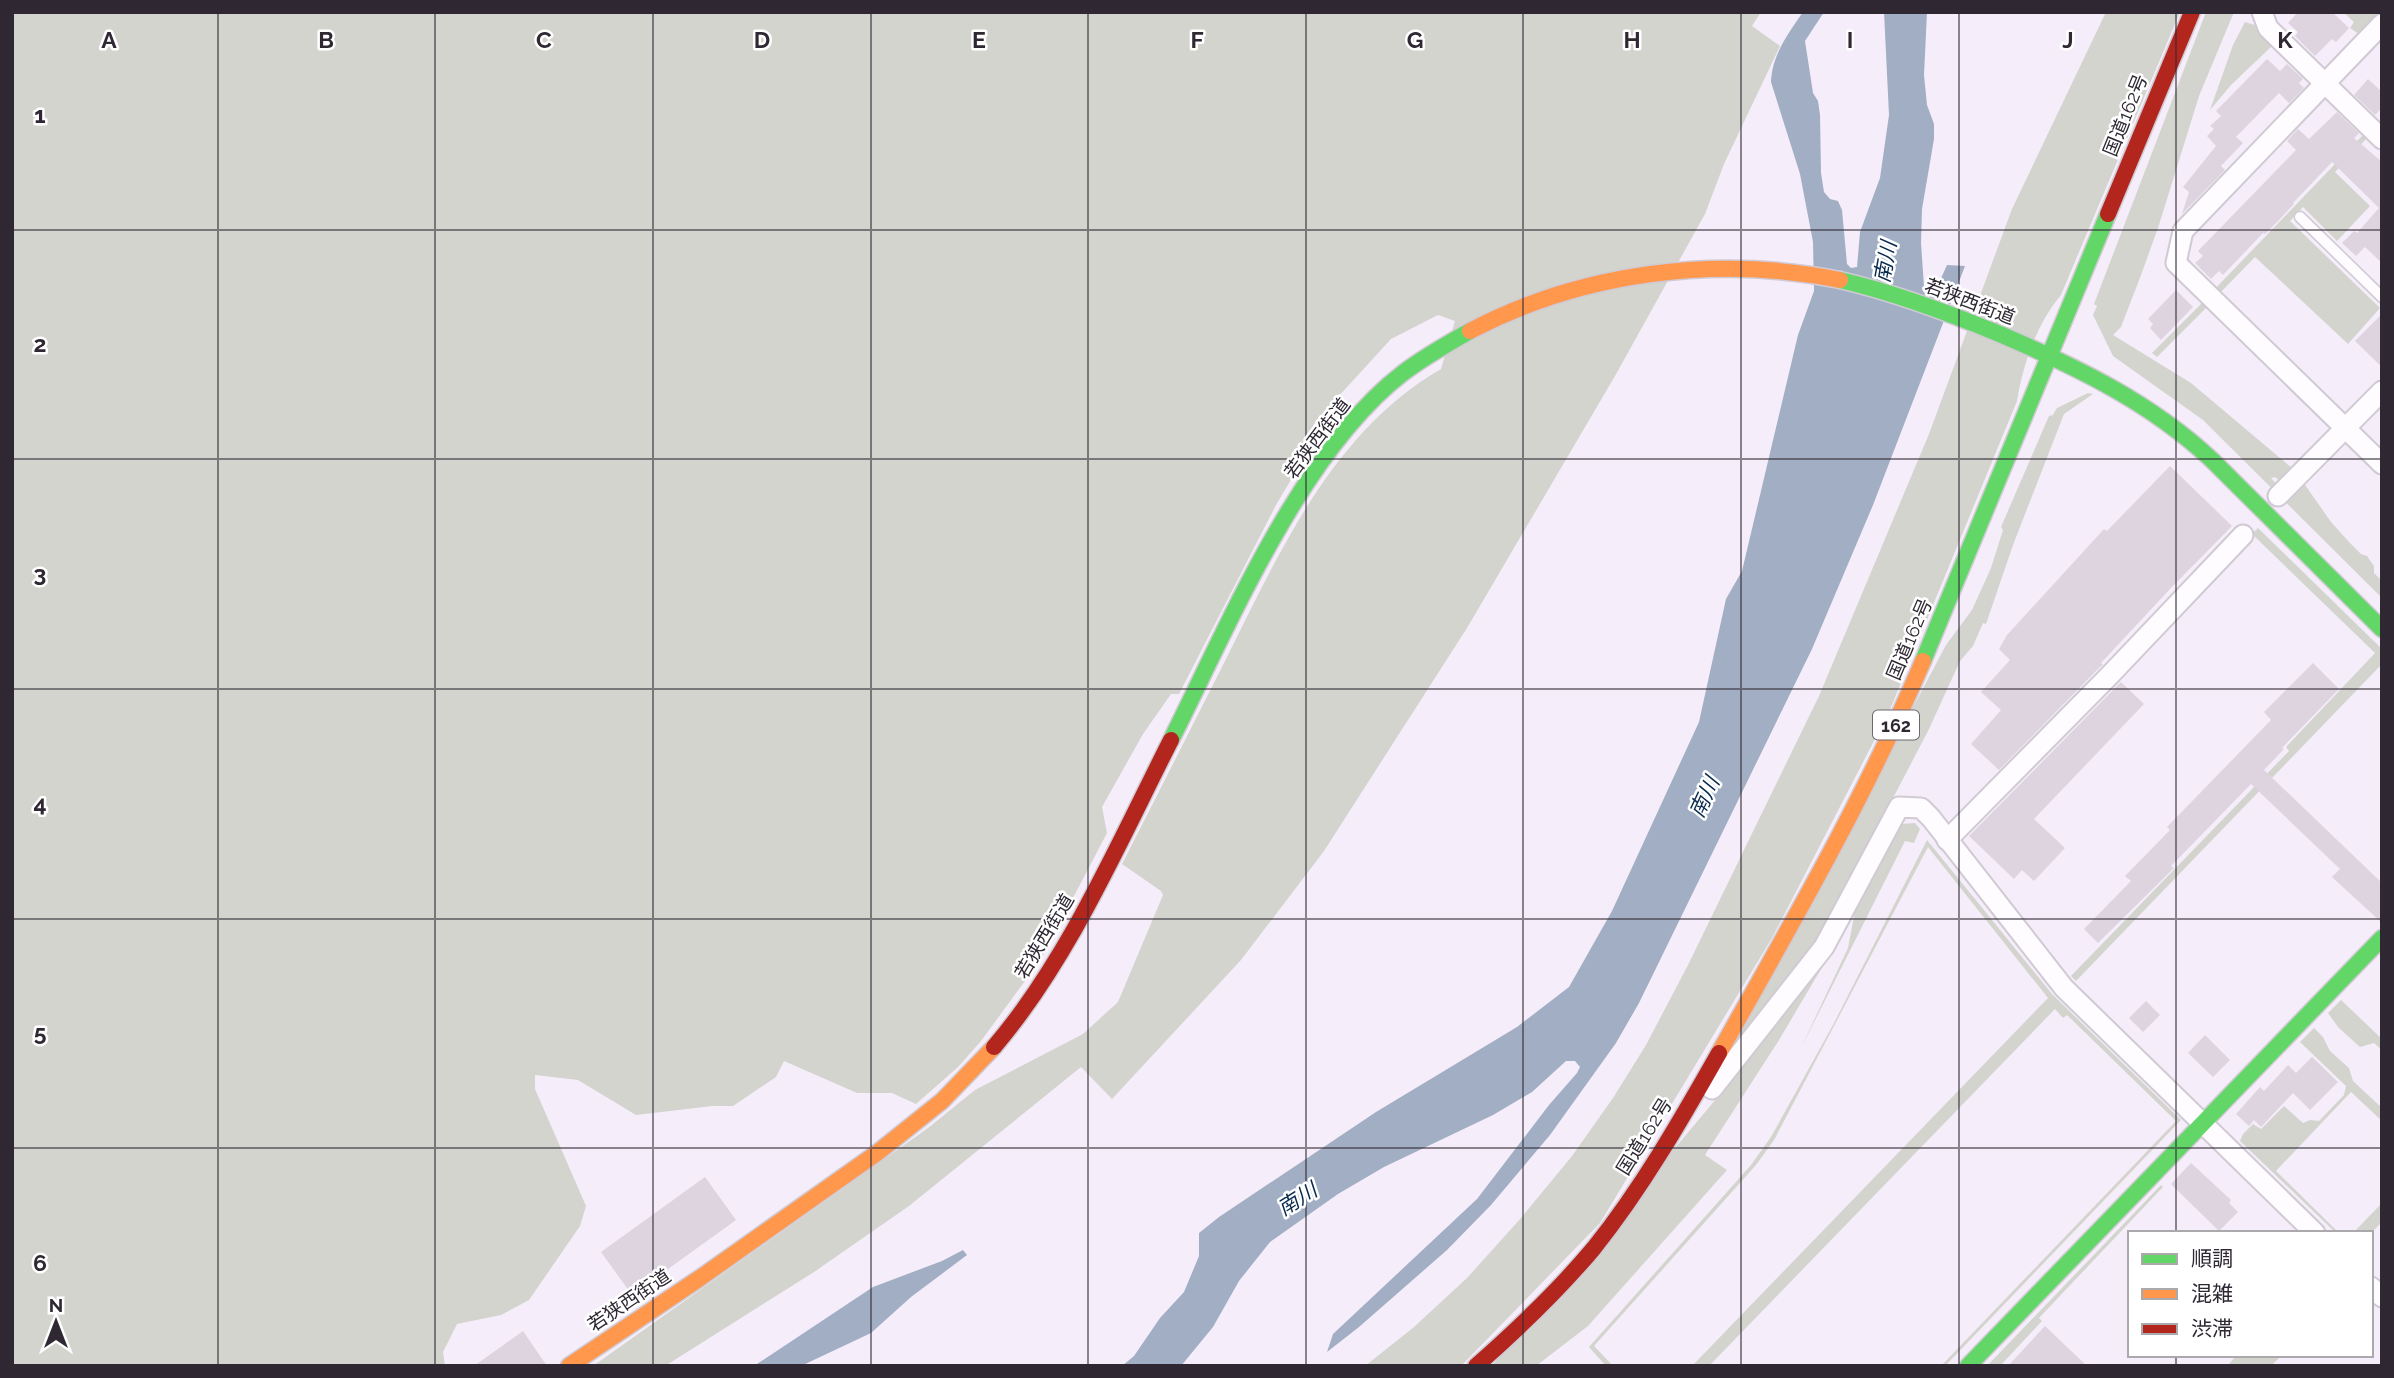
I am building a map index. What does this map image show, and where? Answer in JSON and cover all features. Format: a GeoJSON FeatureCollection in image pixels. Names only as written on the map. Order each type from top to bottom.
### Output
{"type":"FeatureCollection","features":[{"type":"Feature","properties":{"kind":"main road","name":"国道162号"},"geometry":{"type":"LineString","coordinates":[[1476,1366],[1575,1270],[1608,1230],[1659,1155],[1820,870],[1899,718],[2192,12]]}},
{"type":"Feature","properties":{"kind":"main road","name":"若狭西街道"},"geometry":{"type":"LineString","coordinates":[[569,1366],[856,1167],[951,1093],[995,1046],[1052,967],[1091,898],[1259,567],[1321,463],[1362,412],[1387,387],[1424,358],[1490,321],[1567,293],[1628,278],[1708,269],[1781,270],[1843,282],[1950,313],[2050,356],[2130,396],[2187,437],[2382,629]]}},
{"type":"Feature","properties":{"kind":"main road"},"geometry":{"type":"LineString","coordinates":[[1968,1366],[2382,939]]}},
{"type":"Feature","properties":{"kind":"street"},"geometry":{"type":"LineString","coordinates":[[2262,12],[2268,28],[2382,139]]}},
{"type":"Feature","properties":{"kind":"street"},"geometry":{"type":"LineString","coordinates":[[2382,24],[2183,231],[2176,263],[2382,464]]}},
{"type":"Feature","properties":{"kind":"street"},"geometry":{"type":"LineString","coordinates":[[2278,496],[2382,391]]}},
{"type":"Feature","properties":{"kind":"street"},"geometry":{"type":"LineString","coordinates":[[1947,840],[2100,686],[2243,535]]}},
{"type":"Feature","properties":{"kind":"street"},"geometry":{"type":"LineString","coordinates":[[1695,1093],[1708,1093],[1726,1073],[1824,947],[1899,807],[1921,808],[2064,988],[2313,1231]]}},
{"type":"Feature","properties":{"kind":"lane"},"geometry":{"type":"LineString","coordinates":[[2300,217],[2382,296]]}},
{"type":"Feature","properties":{"kind":"shaded area"},"geometry":{"type":"Polygon","coordinates":[[[12,12],[1761,12],[1752,26],[1780,46],[1724,164],[1705,214],[1615,376],[1467,628],[1324,851],[1241,960],[1112,1099],[1081,1067],[909,1206],[814,1272],[665,1366],[593,1366],[928,1128],[975,1090],[1083,1034],[1118,1002],[1163,895],[1122,864],[1289,537],[1339,460],[1369,426],[1403,395],[1441,369],[1455,321],[1438,315],[1391,339],[1316,421],[1292,462],[1292,478],[1179,694],[1171,694],[1143,734],[1102,807],[1107,833],[1041,959],[981,1041],[958,1067],[916,1104],[892,1093],[857,1093],[784,1061],[776,1077],[733,1106],[636,1115],[578,1080],[535,1075],[535,1089],[586,1206],[580,1226],[529,1300],[501,1315],[457,1324],[443,1352],[445,1366],[12,1366],[12,12]]]}},
{"type":"Feature","properties":{"kind":"shaded area"},"geometry":{"type":"Polygon","coordinates":[[[2106,12],[2180,12],[2061,295],[2045,318],[2032,345],[2017,401],[1889,712],[1772,938],[1600,1223],[1461,1366],[1365,1366],[1414,1327],[1467,1278],[1521,1218],[1572,1156],[1646,1045],[1819,696],[1929,434],[2012,209],[2106,12]]]}},
{"type":"Feature","properties":{"kind":"shaded area"},"geometry":{"type":"Polygon","coordinates":[[[2206,12],[2234,12],[2199,96],[2141,275],[2121,327],[2113,335],[2191,383],[2292,468],[2280,481],[2275,477],[2271,478],[2288,497],[2303,482],[2331,522],[2374,566],[2374,573],[2382,581],[2382,598],[2203,420],[2113,356],[2093,315],[2097,306],[2094,304],[2206,12]]]}},
{"type":"Feature","properties":{"kind":"shaded area"},"geometry":{"type":"Polygon","coordinates":[[[2343,12],[2375,12],[2377,15],[2359,34],[2350,28],[2354,22],[2343,12]]]}},
{"type":"Feature","properties":{"kind":"shaded area"},"geometry":{"type":"Polygon","coordinates":[[[2245,22],[2255,25],[2257,31],[2272,46],[2231,85],[2210,110],[2233,45],[2245,22]]]}},
{"type":"Feature","properties":{"kind":"shaded area"},"geometry":{"type":"Polygon","coordinates":[[[2363,135],[2367,138],[2335,172],[2370,206],[2337,241],[2303,207],[2290,221],[2380,308],[2348,344],[2255,257],[2216,297],[2211,293],[2363,135]]]}},
{"type":"Feature","properties":{"kind":"shaded area"},"geometry":{"type":"Polygon","coordinates":[[[2204,301],[2209,305],[2157,357],[2152,353],[2204,301]]]}},
{"type":"Feature","properties":{"kind":"shaded area"},"geometry":{"type":"Polygon","coordinates":[[[2088,393],[2093,394],[2064,414],[2013,545],[1986,624],[1983,623],[1973,646],[1960,661],[1929,729],[1815,948],[1724,1064],[1946,645],[1972,610],[1991,568],[2003,530],[2001,527],[2049,416],[2053,415],[2057,408],[2088,393]]]}},
{"type":"Feature","properties":{"kind":"shaded area"},"geometry":{"type":"Polygon","coordinates":[[[2258,528],[2382,649],[2382,664],[2076,981],[2071,976],[2289,751],[2286,747],[2375,653],[2252,534],[2258,528]]]}},
{"type":"Feature","properties":{"kind":"shaded area"},"geometry":{"type":"Polygon","coordinates":[[[1915,823],[1920,829],[1914,843],[1905,841],[1801,1048],[1848,948],[1856,906],[1893,833],[1901,824],[1915,823]]]}},
{"type":"Feature","properties":{"kind":"shaded area"},"geometry":{"type":"Polygon","coordinates":[[[1927,840],[2052,994],[2181,1120],[1945,1366],[1941,1366],[2176,1121],[2067,1015],[2063,1018],[2055,1009],[1709,1366],[1692,1366],[2048,998],[1928,847],[1774,1140],[1756,1165],[1594,1346],[1613,1366],[1606,1366],[1589,1347],[1751,1165],[1771,1137],[1833,1025],[1927,840]]]}},
{"type":"Feature","properties":{"kind":"shaded area"},"geometry":{"type":"Polygon","coordinates":[[[1824,964],[1705,1155],[1727,1170],[1588,1326],[1536,1366],[1492,1366],[1732,1080],[1820,965],[1824,964]]]}},
{"type":"Feature","properties":{"kind":"shaded area"},"geometry":{"type":"Polygon","coordinates":[[[2341,1000],[2382,1039],[2382,1050],[2374,1043],[2360,1047],[2338,1027],[2328,1013],[2341,1000]]]}},
{"type":"Feature","properties":{"kind":"shaded area"},"geometry":{"type":"Polygon","coordinates":[[[2314,1028],[2323,1037],[2330,1051],[2349,1068],[2353,1081],[2382,1108],[2382,1121],[2351,1092],[2276,1171],[2337,1231],[2240,1141],[2253,1124],[2261,1129],[2284,1106],[2303,1123],[2310,1120],[2319,1121],[2344,1095],[2346,1086],[2300,1042],[2314,1028]]]}},
{"type":"Feature","properties":{"kind":"shaded area"},"geometry":{"type":"Polygon","coordinates":[[[2161,1185],[2163,1187],[2039,1318],[2042,1321],[2000,1366],[1987,1366],[2161,1185]]]}},
{"type":"Feature","properties":{"kind":"shaded area"},"geometry":{"type":"Polygon","coordinates":[[[2382,1203],[2382,1222],[2373,1231],[2355,1231],[2382,1203]]]}},
{"type":"Feature","properties":{"kind":"shaded area"},"geometry":{"type":"Polygon","coordinates":[[[2235,1357],[2280,1357],[2271,1366],[2227,1366],[2235,1357]]]}},
{"type":"Feature","properties":{"kind":"water","name":"南川"},"geometry":{"type":"Polygon","coordinates":[[[1803,12],[1824,12],[1805,41],[1813,93],[1818,101],[1820,115],[1824,192],[1830,199],[1838,201],[1842,210],[1847,264],[1851,268],[1857,267],[1860,232],[1880,178],[1889,115],[1884,12],[1927,12],[1924,75],[1927,105],[1934,124],[1934,139],[1922,209],[1924,287],[1931,291],[1938,285],[1947,265],[1965,266],[1873,505],[1812,649],[1639,1003],[1616,1043],[1550,1135],[1491,1205],[1447,1250],[1327,1352],[1333,1334],[1477,1199],[1577,1073],[1580,1067],[1575,1061],[1566,1061],[1532,1092],[1493,1115],[1384,1167],[1338,1194],[1270,1242],[1239,1281],[1213,1327],[1181,1366],[1122,1366],[1134,1356],[1160,1318],[1184,1292],[1199,1256],[1199,1233],[1376,1112],[1517,1027],[1569,987],[1612,911],[1699,722],[1726,599],[1742,571],[1798,335],[1814,291],[1813,242],[1800,174],[1771,82],[1778,54],[1803,12]]]}},
{"type":"Feature","properties":{"kind":"water"},"geometry":{"type":"Polygon","coordinates":[[[963,1250],[967,1255],[911,1297],[871,1333],[801,1366],[754,1366],[873,1287],[942,1261],[963,1250]]]}},
{"type":"Feature","properties":{"kind":"building"},"geometry":{"type":"Polygon","coordinates":[[[2298,12],[2332,12],[2349,28],[2336,42],[2332,39],[2315,56],[2295,36],[2298,32],[2288,23],[2298,12]]]}},
{"type":"Feature","properties":{"kind":"building"},"geometry":{"type":"Polygon","coordinates":[[[2267,59],[2280,71],[2287,64],[2303,79],[2299,83],[2304,88],[2289,103],[2279,93],[2236,137],[2243,143],[2221,166],[2225,170],[2182,214],[2189,192],[2183,187],[2216,146],[2207,136],[2214,129],[2210,126],[2221,116],[2216,111],[2267,59]]]}},
{"type":"Feature","properties":{"kind":"building"},"geometry":{"type":"Polygon","coordinates":[[[2368,79],[2382,92],[2382,108],[2375,115],[2354,95],[2368,79]]]}},
{"type":"Feature","properties":{"kind":"building"},"geometry":{"type":"Polygon","coordinates":[[[2337,112],[2359,133],[2354,138],[2382,162],[2382,263],[2365,247],[2356,256],[2342,243],[2354,231],[2357,233],[2379,208],[2332,162],[2280,219],[2223,275],[2219,271],[2211,279],[2195,263],[2203,256],[2198,251],[2296,150],[2287,141],[2298,129],[2309,139],[2337,112]]]}},
{"type":"Feature","properties":{"kind":"building"},"geometry":{"type":"Polygon","coordinates":[[[2176,290],[2193,307],[2161,340],[2150,328],[2153,324],[2148,319],[2176,290]]]}},
{"type":"Feature","properties":{"kind":"building"},"geometry":{"type":"Polygon","coordinates":[[[2382,314],[2382,367],[2355,341],[2382,314]]]}},
{"type":"Feature","properties":{"kind":"building"},"geometry":{"type":"Polygon","coordinates":[[[2170,466],[2232,526],[2101,663],[2103,665],[1999,770],[1971,744],[2001,710],[1981,692],[2010,660],[1999,649],[2007,635],[2104,529],[2107,531],[2170,466]]]}},
{"type":"Feature","properties":{"kind":"building"},"geometry":{"type":"Polygon","coordinates":[[[2313,663],[2339,689],[2264,770],[2382,883],[2382,923],[2332,877],[2340,869],[2251,784],[2171,866],[2174,868],[2098,943],[2084,929],[2131,881],[2125,876],[2170,830],[2167,827],[2271,720],[2264,712],[2313,663]]]}},
{"type":"Feature","properties":{"kind":"building"},"geometry":{"type":"Polygon","coordinates":[[[2121,682],[2144,704],[2034,819],[2065,848],[2034,881],[2022,870],[2014,879],[1969,836],[2121,682]]]}},
{"type":"Feature","properties":{"kind":"building"},"geometry":{"type":"Polygon","coordinates":[[[2146,1001],[2160,1015],[2143,1032],[2129,1018],[2146,1001]]]}},
{"type":"Feature","properties":{"kind":"building"},"geometry":{"type":"Polygon","coordinates":[[[2205,1035],[2230,1060],[2213,1077],[2188,1053],[2205,1035]]]}},
{"type":"Feature","properties":{"kind":"building"},"geometry":{"type":"Polygon","coordinates":[[[2312,1057],[2338,1082],[2310,1110],[2293,1093],[2261,1127],[2254,1120],[2249,1126],[2236,1114],[2260,1087],[2264,1091],[2288,1065],[2296,1073],[2312,1057]]]}},
{"type":"Feature","properties":{"kind":"building"},"geometry":{"type":"Polygon","coordinates":[[[2191,1163],[2231,1200],[2229,1203],[2238,1212],[2219,1231],[2171,1184],[2191,1163]]]}},
{"type":"Feature","properties":{"kind":"building"},"geometry":{"type":"Polygon","coordinates":[[[705,1177],[736,1220],[632,1295],[601,1252],[705,1177]]]}},
{"type":"Feature","properties":{"kind":"building"},"geometry":{"type":"Polygon","coordinates":[[[2045,1326],[2087,1366],[2008,1366],[2045,1326]]]}},
{"type":"Feature","properties":{"kind":"building"},"geometry":{"type":"Polygon","coordinates":[[[523,1331],[547,1366],[474,1366],[523,1331]]]}},
{"type":"Feature","properties":{"kind":"traffic: fast"},"geometry":{"type":"LineString","coordinates":[[1923,661],[2108,214]]}},
{"type":"Feature","properties":{"kind":"traffic: fast"},"geometry":{"type":"LineString","coordinates":[[1840,280],[1922,304],[2002,335],[2059,360],[2139,404],[2212,460],[2382,629]]}},
{"type":"Feature","properties":{"kind":"traffic: fast"},"geometry":{"type":"LineString","coordinates":[[1171,740],[1270,543],[1331,448],[1366,407],[1403,373],[1470,331]]}},
{"type":"Feature","properties":{"kind":"traffic: fast"},"geometry":{"type":"LineString","coordinates":[[1968,1366],[2382,938]]}},
{"type":"Feature","properties":{"kind":"traffic: slow"},"geometry":{"type":"LineString","coordinates":[[1470,331],[1513,311],[1558,295],[1604,282],[1651,274],[1746,269],[1840,280]]}},
{"type":"Feature","properties":{"kind":"traffic: slow"},"geometry":{"type":"LineString","coordinates":[[1719,1053],[1852,811],[1923,661]]}},
{"type":"Feature","properties":{"kind":"traffic: slow"},"geometry":{"type":"LineString","coordinates":[[569,1366],[700,1278],[877,1153],[942,1101],[994,1047]]}},
{"type":"Feature","properties":{"kind":"traffic: jam"},"geometry":{"type":"LineString","coordinates":[[2108,214],[2192,12]]}},
{"type":"Feature","properties":{"kind":"traffic: jam"},"geometry":{"type":"LineString","coordinates":[[994,1047],[1021,1013],[1069,938],[1171,740]]}},
{"type":"Feature","properties":{"kind":"traffic: jam"},"geometry":{"type":"LineString","coordinates":[[1476,1366],[1566,1279],[1612,1225],[1645,1178],[1719,1053]]}}]}
